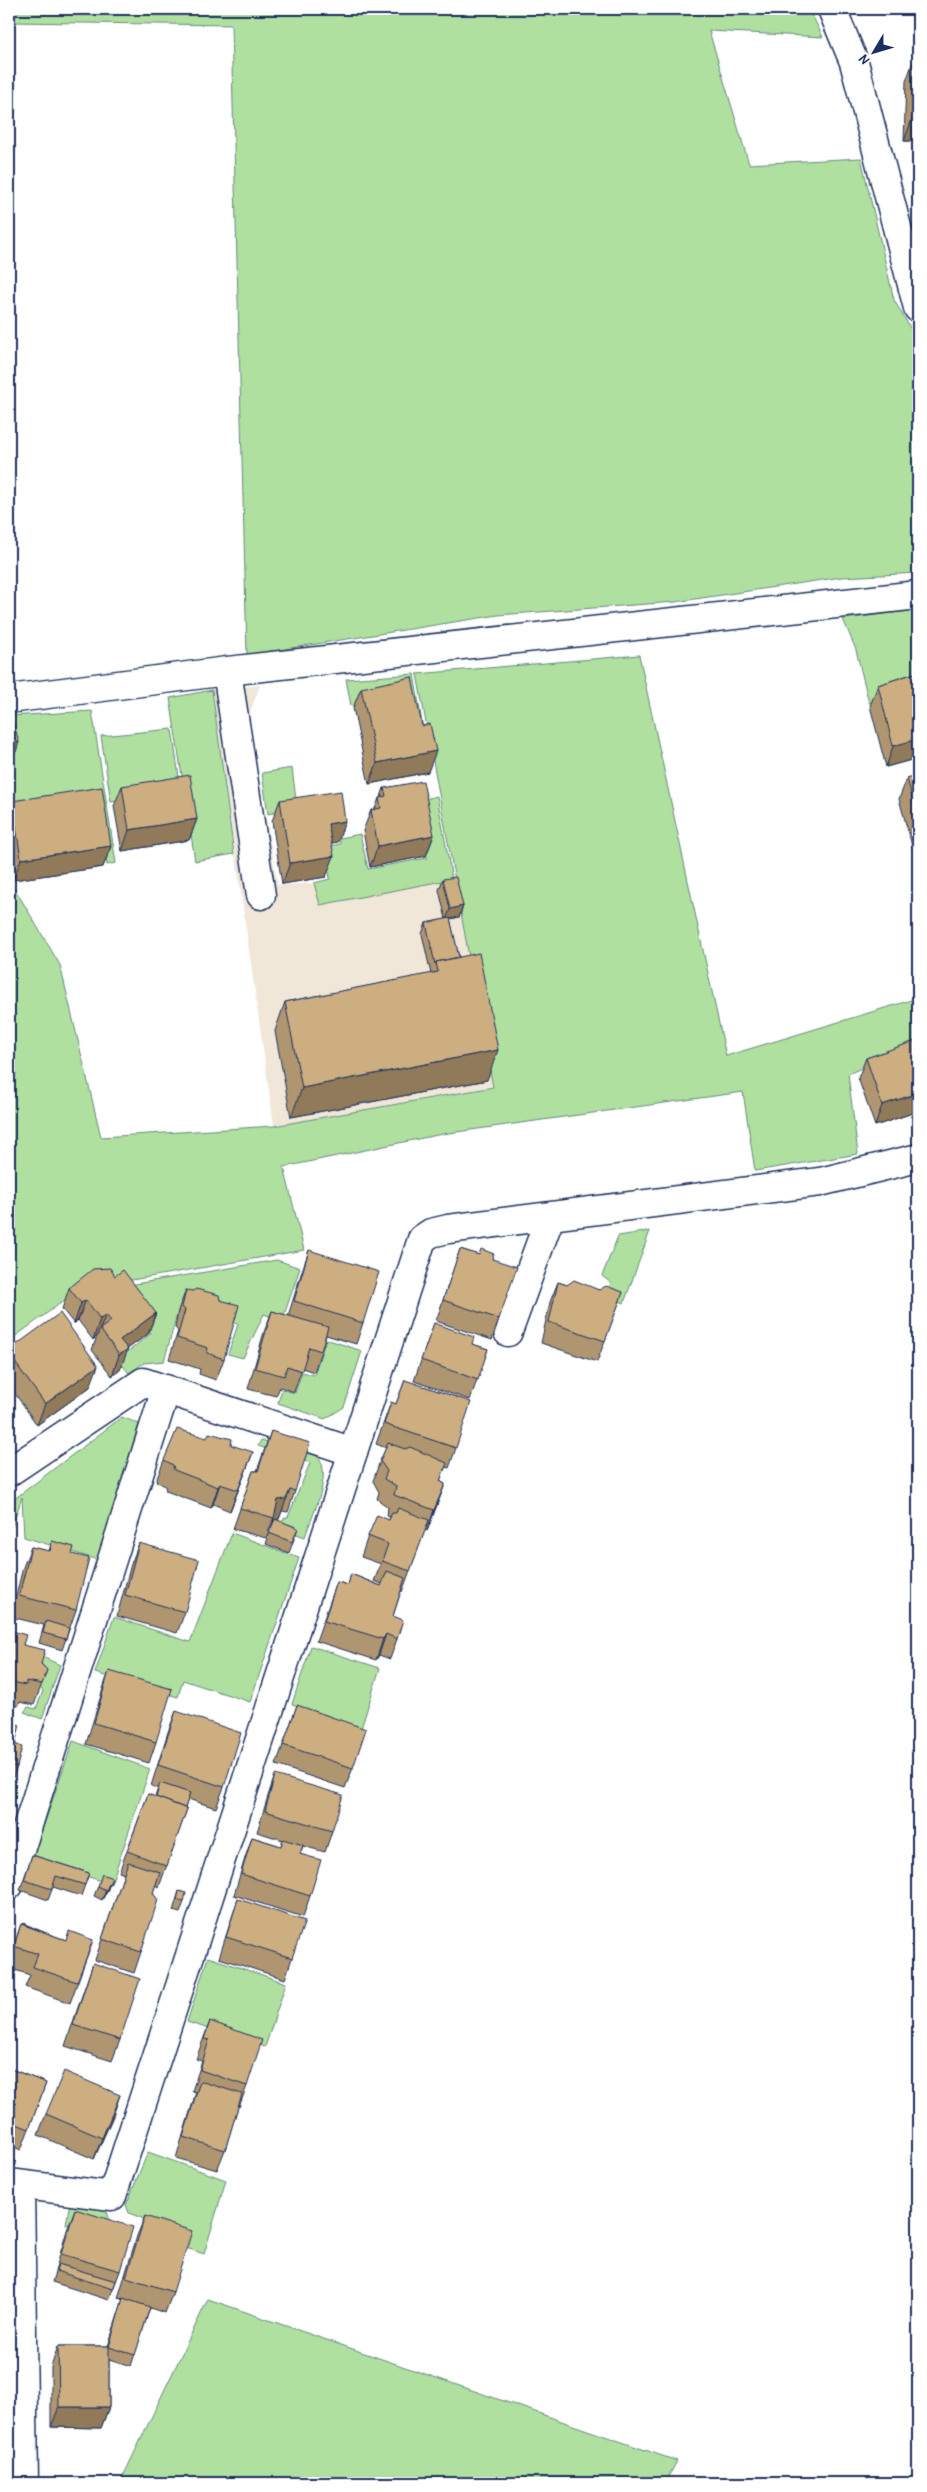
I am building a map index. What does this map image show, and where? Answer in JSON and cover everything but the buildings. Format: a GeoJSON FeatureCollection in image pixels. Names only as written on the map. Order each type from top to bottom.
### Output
{"type":"FeatureCollection","features":[{"type":"Feature","properties":{"kind":"street"},"geometry":{"type":"LineString","coordinates":[[832,9],[854,62],[909,231],[918,308]]}},
{"type":"Feature","properties":{"kind":"street"},"geometry":{"type":"LineString","coordinates":[[9,699],[227,671],[918,595]]}},
{"type":"Feature","properties":{"kind":"street"},"geometry":{"type":"LineString","coordinates":[[227,671],[261,895]]}},
{"type":"Feature","properties":{"kind":"street"},"geometry":{"type":"LineString","coordinates":[[24,2483],[14,2184],[112,2196],[422,1239],[431,1233],[448,1229],[820,1182],[918,1158]]}},
{"type":"Feature","properties":{"kind":"street"},"geometry":{"type":"LineString","coordinates":[[508,1332],[550,1217]]}},
{"type":"Feature","properties":{"kind":"street"},"geometry":{"type":"LineString","coordinates":[[9,1472],[143,1382],[353,1452]]}},
{"type":"Feature","properties":{"kind":"street"},"geometry":{"type":"LineString","coordinates":[[9,1885],[166,1389]]}},
{"type":"Feature","properties":{"kind":"shaded area"},"geometry":{"type":"Polygon","coordinates":[[[260,685],[248,718],[278,885],[314,883],[321,905],[454,877],[493,1086],[274,1126],[212,690],[260,685]]]}},
{"type":"Feature","properties":{"kind":"green space"},"geometry":{"type":"Polygon","coordinates":[[[9,9],[809,9],[823,37],[709,31],[749,164],[861,158],[894,300],[918,341],[918,573],[842,577],[675,602],[498,615],[247,655],[231,25],[9,22],[9,9]]]}},
{"type":"Feature","properties":{"kind":"green space"},"geometry":{"type":"Polygon","coordinates":[[[918,610],[918,690],[869,703],[856,650],[843,619],[918,610]]]}},
{"type":"Feature","properties":{"kind":"green space"},"geometry":{"type":"Polygon","coordinates":[[[639,655],[726,1056],[918,998],[918,1043],[848,1074],[858,1154],[755,1171],[743,1092],[442,1134],[284,1167],[304,1250],[80,1289],[9,1341],[9,879],[60,965],[101,1137],[274,1126],[493,1087],[417,674],[639,655]]]}},
{"type":"Feature","properties":{"kind":"green space"},"geometry":{"type":"Polygon","coordinates":[[[414,674],[425,741],[407,697],[351,706],[346,679],[414,674]]]}},
{"type":"Feature","properties":{"kind":"green space"},"geometry":{"type":"Polygon","coordinates":[[[212,690],[234,854],[195,861],[170,698],[212,690]]]}},
{"type":"Feature","properties":{"kind":"green space"},"geometry":{"type":"Polygon","coordinates":[[[92,711],[116,863],[107,865],[98,803],[9,817],[9,716],[92,711]]]}},
{"type":"Feature","properties":{"kind":"green space"},"geometry":{"type":"Polygon","coordinates":[[[172,729],[181,791],[111,802],[101,736],[172,729]]]}},
{"type":"Feature","properties":{"kind":"green space"},"geometry":{"type":"Polygon","coordinates":[[[292,768],[297,807],[268,814],[262,773],[292,768]]]}},
{"type":"Feature","properties":{"kind":"green space"},"geometry":{"type":"Polygon","coordinates":[[[437,796],[452,879],[320,905],[314,883],[330,879],[325,847],[340,844],[340,838],[360,834],[368,869],[427,858],[420,800],[437,796]]]}},
{"type":"Feature","properties":{"kind":"green space"},"geometry":{"type":"Polygon","coordinates":[[[650,1231],[624,1303],[606,1296],[611,1283],[602,1276],[618,1236],[650,1231]]]}},
{"type":"Feature","properties":{"kind":"green space"},"geometry":{"type":"Polygon","coordinates":[[[277,1260],[300,1268],[282,1321],[264,1314],[243,1358],[228,1354],[238,1324],[180,1304],[164,1361],[144,1363],[129,1373],[118,1360],[151,1333],[117,1287],[277,1260]]]}},
{"type":"Feature","properties":{"kind":"green space"},"geometry":{"type":"Polygon","coordinates":[[[326,1339],[362,1351],[344,1407],[325,1419],[278,1403],[282,1389],[295,1393],[302,1372],[314,1375],[326,1339]]]}},
{"type":"Feature","properties":{"kind":"green space"},"geometry":{"type":"Polygon","coordinates":[[[122,1417],[139,1424],[98,1560],[24,1537],[22,1497],[9,1536],[9,1503],[122,1417]]]}},
{"type":"Feature","properties":{"kind":"green space"},"geometry":{"type":"Polygon","coordinates":[[[261,1440],[318,1456],[322,1464],[323,1474],[320,1496],[305,1537],[280,1528],[284,1518],[288,1517],[310,1463],[258,1446],[261,1440]]]}},
{"type":"Feature","properties":{"kind":"green space"},"geometry":{"type":"Polygon","coordinates":[[[232,1533],[299,1558],[250,1702],[183,1680],[178,1697],[95,1673],[114,1617],[190,1642],[232,1533]]]}},
{"type":"Feature","properties":{"kind":"green space"},"geometry":{"type":"Polygon","coordinates":[[[311,1646],[380,1668],[359,1735],[326,1715],[292,1704],[311,1646]]]}},
{"type":"Feature","properties":{"kind":"green space"},"geometry":{"type":"Polygon","coordinates":[[[25,1649],[60,1665],[42,1719],[24,1712],[28,1707],[36,1709],[43,1691],[38,1684],[25,1649]]]}},
{"type":"Feature","properties":{"kind":"green space"},"geometry":{"type":"Polygon","coordinates":[[[73,1741],[150,1769],[111,1884],[32,1859],[73,1741]]]}},
{"type":"Feature","properties":{"kind":"green space"},"geometry":{"type":"Polygon","coordinates":[[[208,1957],[286,1983],[265,2047],[187,2022],[208,1957]]]}},
{"type":"Feature","properties":{"kind":"green space"},"geometry":{"type":"Polygon","coordinates":[[[148,2152],[226,2180],[204,2254],[189,2249],[186,2236],[129,2213],[126,2205],[148,2152]]]}},
{"type":"Feature","properties":{"kind":"green space"},"geometry":{"type":"Polygon","coordinates":[[[70,2202],[105,2206],[112,2227],[129,2235],[128,2243],[66,2224],[70,2202]]]}},
{"type":"Feature","properties":{"kind":"green space"},"geometry":{"type":"Polygon","coordinates":[[[208,2299],[677,2461],[665,2483],[120,2483],[208,2299]]]}}]}
